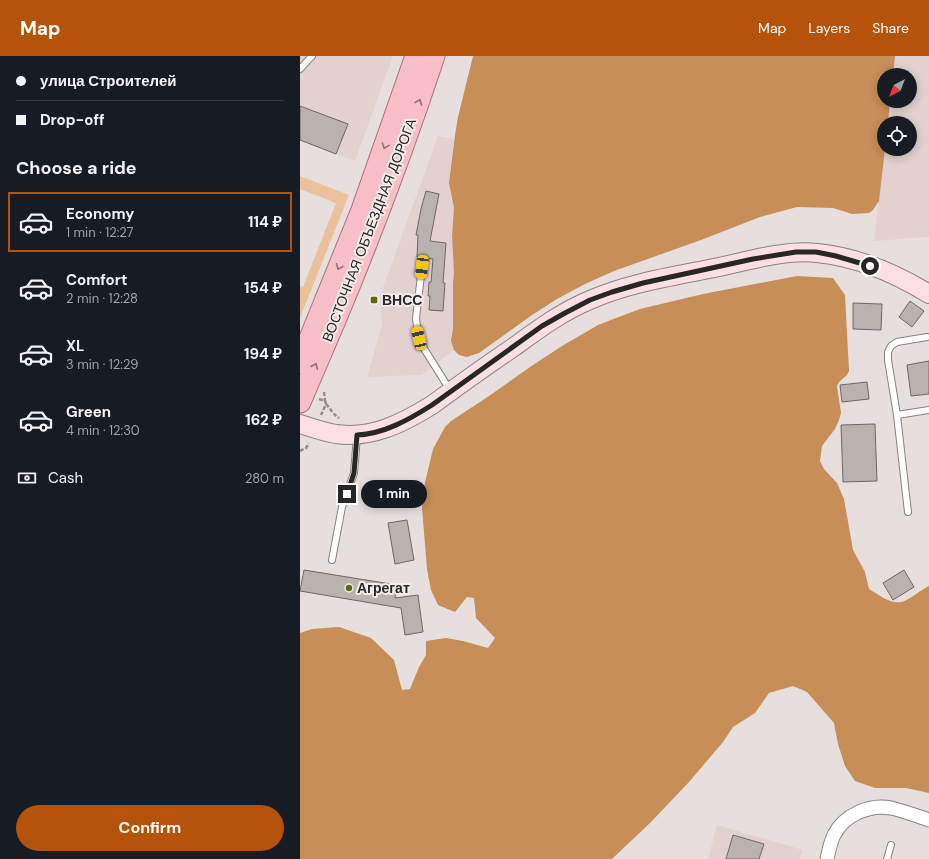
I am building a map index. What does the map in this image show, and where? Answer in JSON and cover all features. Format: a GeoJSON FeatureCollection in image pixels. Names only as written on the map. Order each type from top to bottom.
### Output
{"type":"FeatureCollection","features":[{"type":"Feature","properties":{"kind":"main road","name":"ВОСТОЧНАЯ ОБЪЕЗДНАЯ ДОРОГА"},"geometry":{"type":"LineString","coordinates":[[300,364],[362,210],[416,56]]}},
{"type":"Feature","properties":{"kind":"main road","name":"ВОСТОЧНАЯ ОБЪЕЗДНАЯ ДОРОГА"},"geometry":{"type":"LineString","coordinates":[[300,402],[377,216],[420,99],[434,56]]}},
{"type":"Feature","properties":{"kind":"main road"},"geometry":{"type":"LineString","coordinates":[[300,424],[336,434],[357,435],[374,432],[398,424],[432,405],[542,326],[590,300],[643,283],[753,259],[796,252],[816,252],[860,262],[881,269],[929,294]]}},
{"type":"Feature","properties":{"kind":"street"},"geometry":{"type":"LineString","coordinates":[[827,859],[834,836],[839,827],[857,813],[879,807],[891,808],[929,820]]}},
{"type":"Feature","properties":{"kind":"lane"},"geometry":{"type":"LineString","coordinates":[[300,69],[312,56]]}},
{"type":"Feature","properties":{"kind":"lane"},"geometry":{"type":"LineString","coordinates":[[422,267],[416,318],[417,327],[423,347],[451,391]]}},
{"type":"Feature","properties":{"kind":"lane"},"geometry":{"type":"LineString","coordinates":[[908,512],[888,352],[891,346],[897,342],[927,337]]}},
{"type":"Feature","properties":{"kind":"lane"},"geometry":{"type":"LineString","coordinates":[[897,415],[929,410]]}},
{"type":"Feature","properties":{"kind":"lane"},"geometry":{"type":"LineString","coordinates":[[332,560],[342,507],[354,473],[357,435]]}},
{"type":"Feature","properties":{"kind":"lane"},"geometry":{"type":"LineString","coordinates":[[887,859],[891,845]]}},
{"type":"Feature","properties":{"kind":"path"},"geometry":{"type":"LineString","coordinates":[[326,404],[334,415],[340,418]]}},
{"type":"Feature","properties":{"kind":"shaded area"},"geometry":{"type":"Polygon","coordinates":[[[300,56],[393,56],[355,161],[300,140],[300,56]]]}},
{"type":"Feature","properties":{"kind":"shaded area"},"geometry":{"type":"Polygon","coordinates":[[[473,56],[895,56],[894,68],[877,68],[877,108],[889,108],[889,116],[877,116],[877,156],[884,156],[879,201],[869,213],[852,214],[833,208],[797,207],[760,217],[614,271],[585,284],[532,315],[479,353],[467,357],[459,355],[454,350],[451,341],[453,329],[454,272],[452,236],[454,208],[449,183],[458,117],[473,56]]]}},
{"type":"Feature","properties":{"kind":"shaded area"},"geometry":{"type":"Polygon","coordinates":[[[895,56],[929,56],[929,237],[874,241],[884,156],[917,156],[917,116],[889,116],[889,108],[917,108],[917,68],[894,68],[895,56]]]}},
{"type":"Feature","properties":{"kind":"shaded area"},"geometry":{"type":"Polygon","coordinates":[[[438,136],[454,139],[449,183],[454,208],[452,236],[454,272],[452,341],[454,350],[421,375],[367,377],[382,325],[380,296],[438,136]]]}},
{"type":"Feature","properties":{"kind":"shaded area"},"geometry":{"type":"Polygon","coordinates":[[[300,176],[349,195],[300,318],[300,286],[303,287],[336,203],[300,189],[300,176]]]}},
{"type":"Feature","properties":{"kind":"shaded area"},"geometry":{"type":"Polygon","coordinates":[[[797,276],[833,278],[845,295],[849,371],[837,386],[841,413],[835,429],[822,446],[820,461],[824,469],[837,483],[844,499],[853,550],[865,572],[869,589],[893,602],[901,602],[907,600],[929,586],[929,793],[906,788],[875,788],[855,781],[845,766],[838,744],[834,723],[807,692],[793,686],[769,693],[755,713],[733,727],[723,742],[689,782],[651,822],[612,859],[300,859],[300,633],[312,629],[339,627],[371,638],[394,660],[402,690],[410,689],[419,667],[426,655],[426,641],[446,638],[488,648],[495,638],[476,618],[474,598],[467,597],[455,612],[438,605],[431,590],[427,569],[422,508],[423,491],[433,449],[445,427],[451,421],[533,365],[598,325],[640,309],[703,294],[797,276]]]}},
{"type":"Feature","properties":{"kind":"shaded area"},"geometry":{"type":"Polygon","coordinates":[[[717,825],[803,850],[800,859],[708,859],[717,825]]]}},
{"type":"Feature","properties":{"kind":"building"},"geometry":{"type":"Polygon","coordinates":[[[300,106],[348,124],[336,154],[300,140],[300,106]]]}},
{"type":"Feature","properties":{"kind":"building"},"geometry":{"type":"Polygon","coordinates":[[[426,191],[439,194],[430,241],[446,243],[443,283],[445,283],[443,311],[429,310],[429,282],[431,282],[433,259],[417,257],[418,235],[416,235],[426,191]]]}},
{"type":"Feature","properties":{"kind":"building"},"geometry":{"type":"Polygon","coordinates":[[[910,301],[924,311],[912,327],[899,317],[910,301]]]}},
{"type":"Feature","properties":{"kind":"building"},"geometry":{"type":"Polygon","coordinates":[[[853,303],[882,304],[881,330],[853,329],[853,303]]]}},
{"type":"Feature","properties":{"kind":"building"},"geometry":{"type":"Polygon","coordinates":[[[929,361],[929,394],[911,396],[907,365],[929,361]]]}},
{"type":"Feature","properties":{"kind":"building"},"geometry":{"type":"Polygon","coordinates":[[[867,382],[869,399],[842,402],[840,385],[867,382]]]}},
{"type":"Feature","properties":{"kind":"building"},"geometry":{"type":"Polygon","coordinates":[[[875,424],[877,481],[843,482],[841,425],[875,424]]]}},
{"type":"Feature","properties":{"kind":"building"},"geometry":{"type":"Polygon","coordinates":[[[407,520],[414,560],[395,564],[388,523],[407,520]]]}},
{"type":"Feature","properties":{"kind":"building","name":"Агрегат"},"geometry":{"type":"Polygon","coordinates":[[[304,570],[397,585],[395,598],[418,595],[423,632],[405,635],[401,608],[300,591],[304,570]]]}},
{"type":"Feature","properties":{"kind":"building"},"geometry":{"type":"Polygon","coordinates":[[[904,570],[914,587],[893,600],[883,583],[904,570]]]}},
{"type":"Feature","properties":{"kind":"building"},"geometry":{"type":"Polygon","coordinates":[[[733,835],[764,844],[759,859],[726,859],[733,835]]]}},
{"type":"Feature","properties":{"kind":"place","name":"ВНСС"},"geometry":{"type":"Point","coordinates":[374,300]}},
{"type":"Feature","properties":{"kind":"place","name":"Агрегат"},"geometry":{"type":"Point","coordinates":[349,588]}},
{"type":"Feature","properties":{"kind":"route"},"geometry":{"type":"LineString","coordinates":[[347,494],[354,473],[357,435],[374,432],[413,417],[542,326],[590,300],[643,283],[753,259],[796,252],[816,252],[860,262],[870,266]]}}]}
